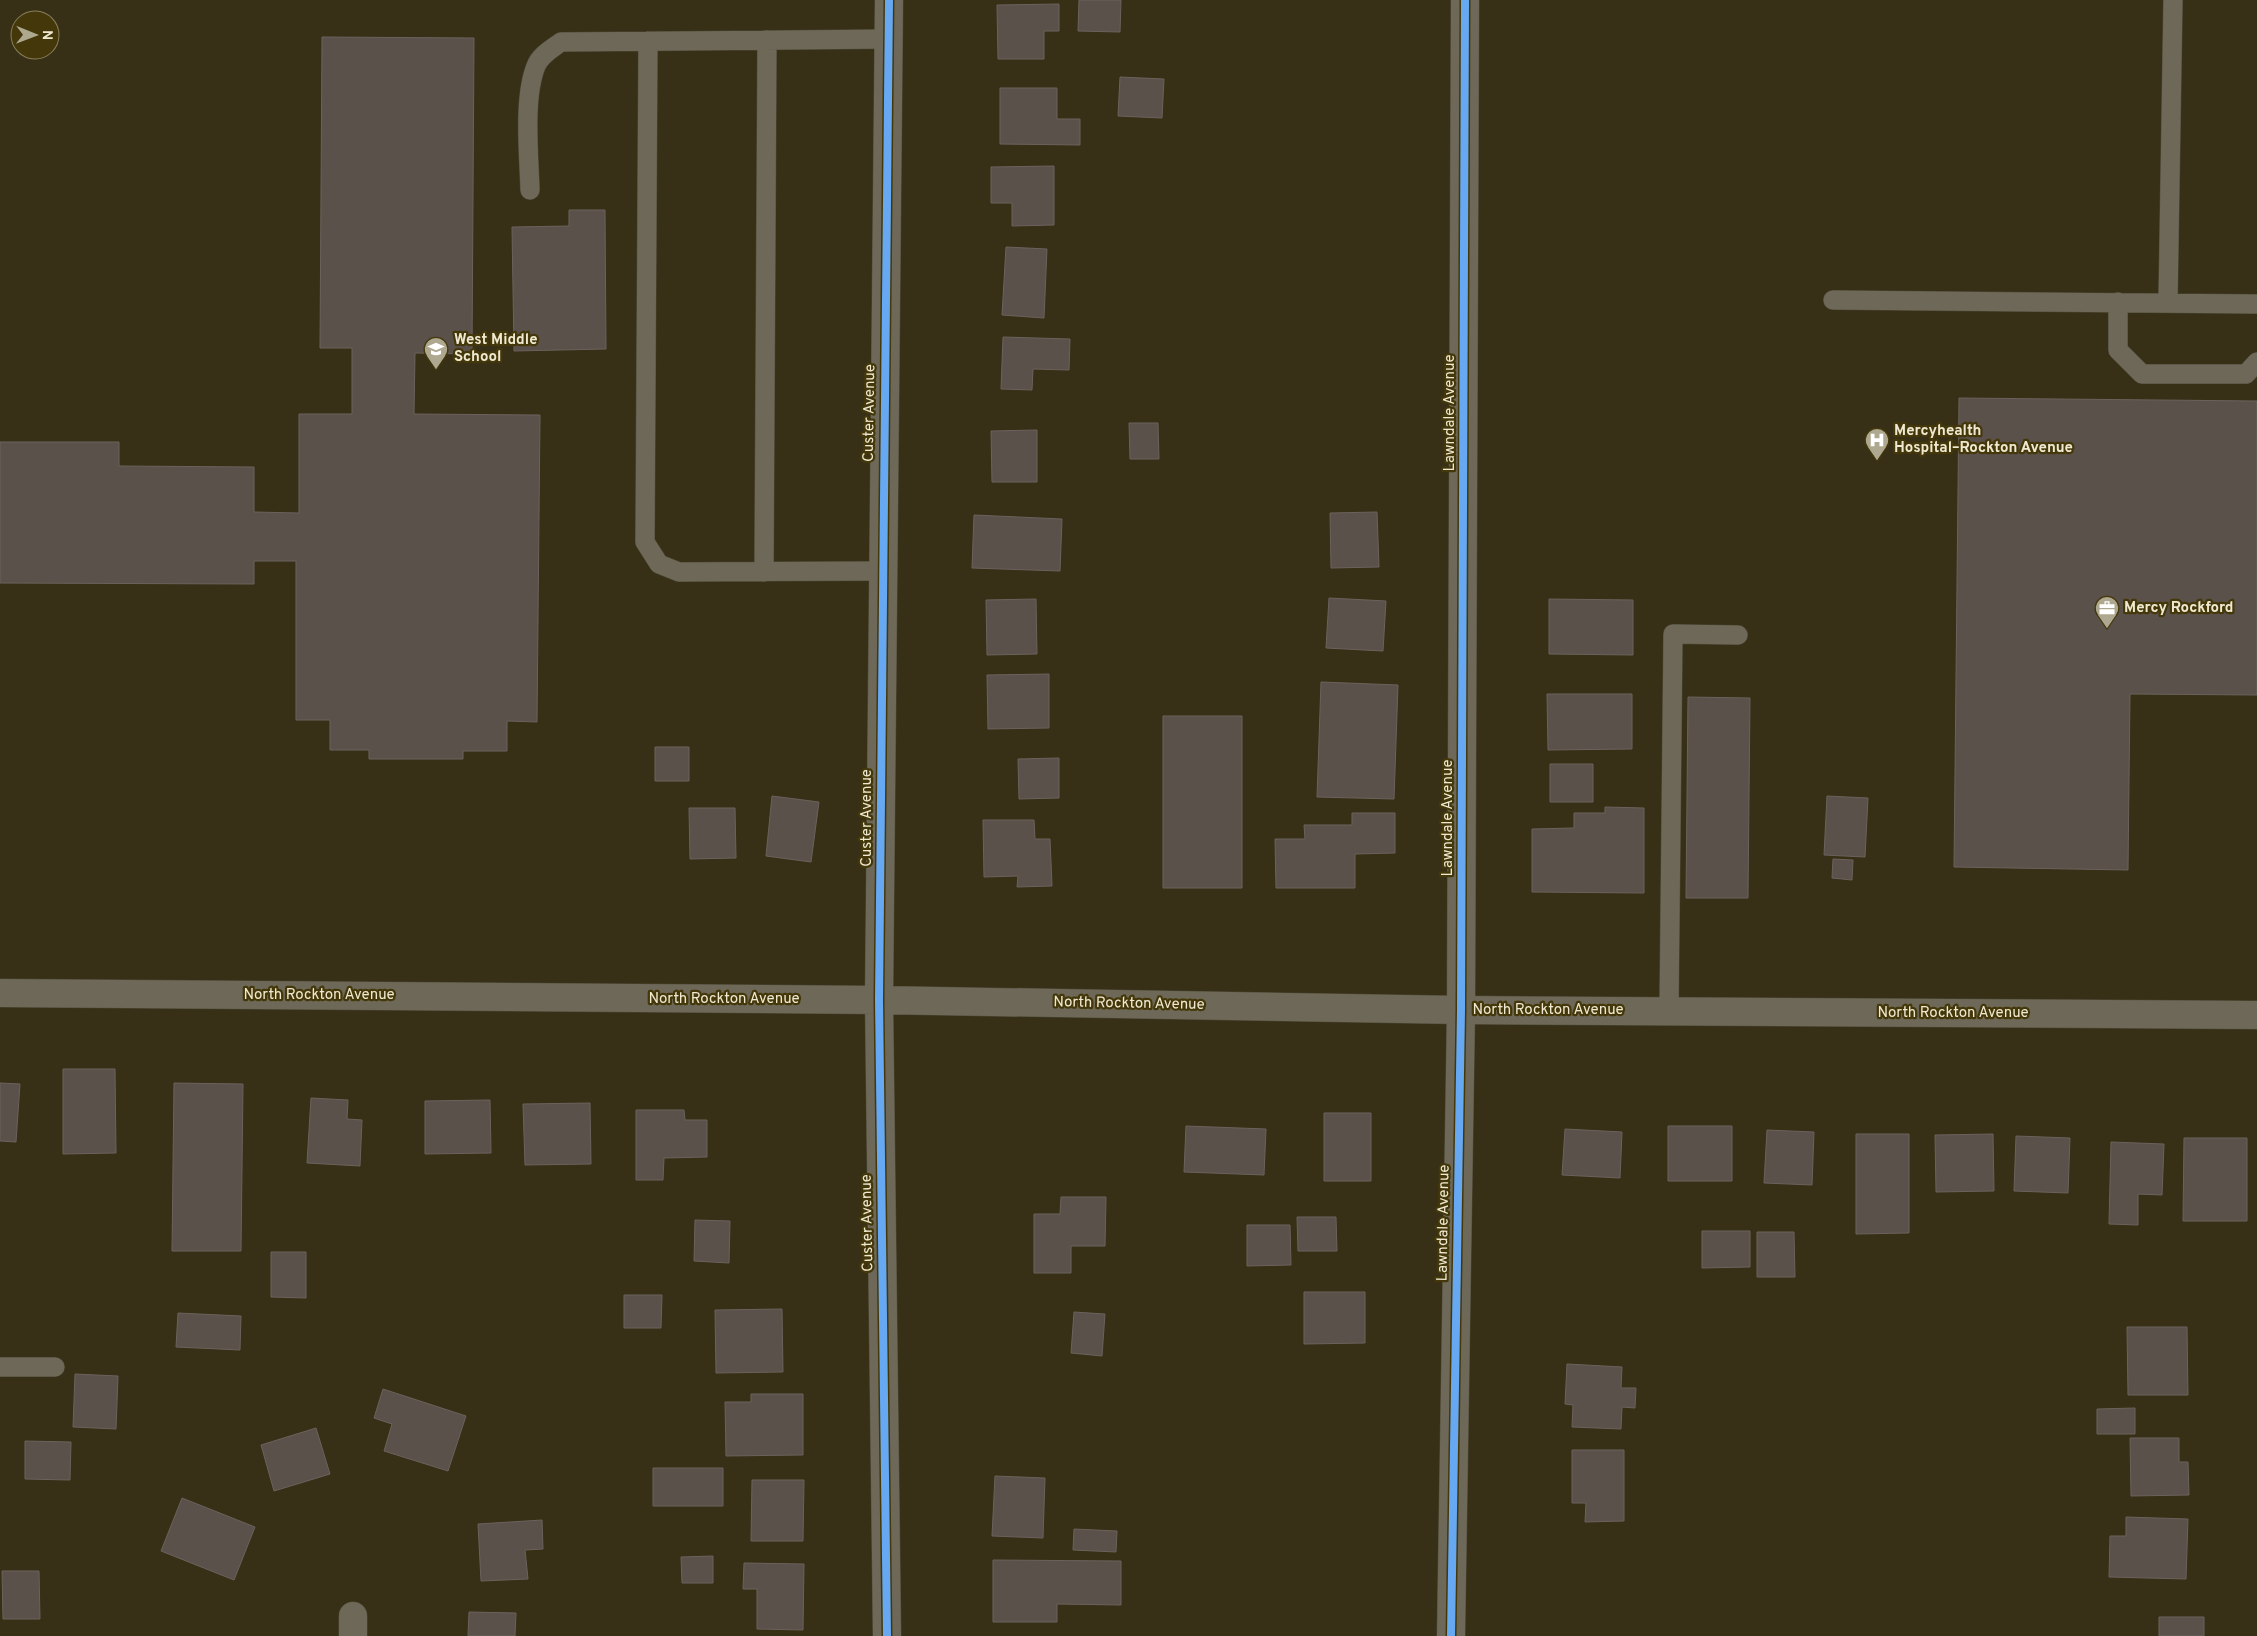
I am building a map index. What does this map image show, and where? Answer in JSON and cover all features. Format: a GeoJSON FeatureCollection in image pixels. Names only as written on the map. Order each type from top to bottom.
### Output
{"type":"FeatureCollection","features":[{"type":"Feature","properties":{"kind":"street","name":"Custer Avenue"},"geometry":{"type":"LineString","coordinates":[[888,1636],[879,1000],[889,0]]}},
{"type":"Feature","properties":{"kind":"street","name":"Lawndale Avenue"},"geometry":{"type":"LineString","coordinates":[[1450,1636],[1462,1010],[1465,0]]}},
{"type":"Feature","properties":{"kind":"street","name":"North Rockton Avenue"},"geometry":{"type":"LineString","coordinates":[[0,994],[879,1000],[1462,1010],[2257,1015]]}},
{"type":"Feature","properties":{"kind":"lane"},"geometry":{"type":"LineString","coordinates":[[2168,302],[2173,0]]}},
{"type":"Feature","properties":{"kind":"lane"},"geometry":{"type":"LineString","coordinates":[[530,190],[529,98],[536,64],[548,51],[561,42],[888,38]]}},
{"type":"Feature","properties":{"kind":"lane"},"geometry":{"type":"LineString","coordinates":[[764,572],[767,40]]}},
{"type":"Feature","properties":{"kind":"lane"},"geometry":{"type":"LineString","coordinates":[[648,41],[646,542],[659,564],[679,572],[883,572]]}},
{"type":"Feature","properties":{"kind":"lane"},"geometry":{"type":"LineString","coordinates":[[1834,300],[2257,304]]}},
{"type":"Feature","properties":{"kind":"lane"},"geometry":{"type":"LineString","coordinates":[[2118,302],[2118,350],[2142,374],[2246,374],[2257,362]]}},
{"type":"Feature","properties":{"kind":"lane"},"geometry":{"type":"LineString","coordinates":[[1669,1011],[1673,634],[1738,635]]}},
{"type":"Feature","properties":{"kind":"lane"},"geometry":{"type":"LineString","coordinates":[[0,1367],[55,1367]]}},
{"type":"Feature","properties":{"kind":"building"},"geometry":{"type":"Polygon","coordinates":[[[1079,0],[1121,0],[1120,32],[1078,31],[1079,0]]]}},
{"type":"Feature","properties":{"kind":"building"},"geometry":{"type":"Polygon","coordinates":[[[1059,4],[1059,31],[1044,31],[1044,59],[998,59],[997,5],[1059,4]]]}},
{"type":"Feature","properties":{"kind":"building"},"geometry":{"type":"Polygon","coordinates":[[[322,37],[474,38],[472,354],[415,353],[414,414],[540,415],[537,722],[507,721],[507,751],[463,751],[463,759],[369,759],[369,750],[330,750],[330,720],[296,720],[296,561],[254,561],[254,584],[0,583],[0,442],[119,442],[119,466],[254,467],[254,512],[299,513],[299,414],[352,414],[352,348],[320,348],[322,37]]]}},
{"type":"Feature","properties":{"kind":"building"},"geometry":{"type":"Polygon","coordinates":[[[1120,77],[1164,79],[1162,118],[1118,116],[1120,77]]]}},
{"type":"Feature","properties":{"kind":"building"},"geometry":{"type":"Polygon","coordinates":[[[1000,88],[1057,88],[1057,119],[1080,119],[1080,145],[1000,144],[1000,88]]]}},
{"type":"Feature","properties":{"kind":"building"},"geometry":{"type":"Polygon","coordinates":[[[1054,166],[1054,225],[1012,226],[1012,203],[991,203],[991,167],[1054,166]]]}},
{"type":"Feature","properties":{"kind":"building"},"geometry":{"type":"Polygon","coordinates":[[[569,210],[605,210],[606,349],[514,351],[512,227],[569,226],[569,210]]]}},
{"type":"Feature","properties":{"kind":"building"},"geometry":{"type":"Polygon","coordinates":[[[1006,247],[1047,249],[1044,318],[1002,315],[1006,247]]]}},
{"type":"Feature","properties":{"kind":"building"},"geometry":{"type":"Polygon","coordinates":[[[1003,337],[1070,339],[1069,370],[1033,369],[1032,390],[1001,389],[1003,337]]]}},
{"type":"Feature","properties":{"kind":"building","name":"Mercy Rockford"},"geometry":{"type":"Polygon","coordinates":[[[1959,398],[2257,401],[2257,695],[2130,694],[2128,870],[1954,867],[1959,398]]]}},
{"type":"Feature","properties":{"kind":"building"},"geometry":{"type":"Polygon","coordinates":[[[1129,423],[1158,423],[1159,459],[1130,459],[1129,423]]]}},
{"type":"Feature","properties":{"kind":"building"},"geometry":{"type":"Polygon","coordinates":[[[1037,430],[1037,482],[992,482],[991,431],[1037,430]]]}},
{"type":"Feature","properties":{"kind":"building"},"geometry":{"type":"Polygon","coordinates":[[[1377,512],[1379,567],[1331,568],[1330,513],[1377,512]]]}},
{"type":"Feature","properties":{"kind":"building"},"geometry":{"type":"Polygon","coordinates":[[[974,515],[1062,519],[1060,571],[972,568],[974,515]]]}},
{"type":"Feature","properties":{"kind":"building"},"geometry":{"type":"Polygon","coordinates":[[[1329,598],[1386,601],[1383,651],[1326,648],[1329,598]]]}},
{"type":"Feature","properties":{"kind":"building"},"geometry":{"type":"Polygon","coordinates":[[[1036,599],[1037,654],[987,655],[986,600],[1036,599]]]}},
{"type":"Feature","properties":{"kind":"building"},"geometry":{"type":"Polygon","coordinates":[[[1549,599],[1633,600],[1633,655],[1549,654],[1549,599]]]}},
{"type":"Feature","properties":{"kind":"building"},"geometry":{"type":"Polygon","coordinates":[[[1049,674],[1049,728],[988,729],[987,675],[1049,674]]]}},
{"type":"Feature","properties":{"kind":"building"},"geometry":{"type":"Polygon","coordinates":[[[1321,682],[1398,685],[1394,799],[1317,797],[1321,682]]]}},
{"type":"Feature","properties":{"kind":"building"},"geometry":{"type":"Polygon","coordinates":[[[1547,694],[1632,694],[1632,749],[1548,750],[1547,694]]]}},
{"type":"Feature","properties":{"kind":"building"},"geometry":{"type":"Polygon","coordinates":[[[1688,697],[1750,698],[1748,898],[1686,898],[1688,697]]]}},
{"type":"Feature","properties":{"kind":"building"},"geometry":{"type":"Polygon","coordinates":[[[1163,716],[1242,716],[1242,888],[1163,888],[1163,716]]]}},
{"type":"Feature","properties":{"kind":"building"},"geometry":{"type":"Polygon","coordinates":[[[655,747],[689,747],[689,781],[655,781],[655,747]]]}},
{"type":"Feature","properties":{"kind":"building"},"geometry":{"type":"Polygon","coordinates":[[[1059,758],[1059,798],[1019,799],[1018,759],[1059,758]]]}},
{"type":"Feature","properties":{"kind":"building"},"geometry":{"type":"Polygon","coordinates":[[[1550,764],[1593,764],[1593,802],[1550,802],[1550,764]]]}},
{"type":"Feature","properties":{"kind":"building"},"geometry":{"type":"Polygon","coordinates":[[[772,796],[819,802],[811,862],[766,856],[772,796]]]}},
{"type":"Feature","properties":{"kind":"building"},"geometry":{"type":"Polygon","coordinates":[[[1827,796],[1868,798],[1865,857],[1824,855],[1827,796]]]}},
{"type":"Feature","properties":{"kind":"building"},"geometry":{"type":"Polygon","coordinates":[[[1605,807],[1644,808],[1644,893],[1532,892],[1532,829],[1574,828],[1574,813],[1605,813],[1605,807]]]}},
{"type":"Feature","properties":{"kind":"building"},"geometry":{"type":"Polygon","coordinates":[[[689,808],[735,808],[736,858],[690,859],[689,808]]]}},
{"type":"Feature","properties":{"kind":"building"},"geometry":{"type":"Polygon","coordinates":[[[1352,813],[1395,813],[1395,853],[1355,854],[1355,888],[1276,888],[1275,839],[1305,839],[1304,825],[1352,825],[1352,813]]]}},
{"type":"Feature","properties":{"kind":"building"},"geometry":{"type":"Polygon","coordinates":[[[983,820],[1034,820],[1035,839],[1050,839],[1052,886],[1017,887],[1018,876],[984,877],[983,820]]]}},
{"type":"Feature","properties":{"kind":"building"},"geometry":{"type":"Polygon","coordinates":[[[1833,859],[1853,860],[1852,880],[1832,878],[1833,859]]]}},
{"type":"Feature","properties":{"kind":"building"},"geometry":{"type":"Polygon","coordinates":[[[63,1069],[115,1069],[116,1153],[63,1154],[63,1069]]]}},
{"type":"Feature","properties":{"kind":"building"},"geometry":{"type":"Polygon","coordinates":[[[0,1083],[20,1084],[16,1142],[0,1141],[0,1083]]]}},
{"type":"Feature","properties":{"kind":"building"},"geometry":{"type":"Polygon","coordinates":[[[174,1083],[243,1084],[241,1251],[172,1251],[174,1083]]]}},
{"type":"Feature","properties":{"kind":"building"},"geometry":{"type":"Polygon","coordinates":[[[311,1098],[348,1100],[347,1119],[362,1120],[360,1166],[307,1163],[311,1098]]]}},
{"type":"Feature","properties":{"kind":"building"},"geometry":{"type":"Polygon","coordinates":[[[490,1100],[491,1153],[425,1154],[425,1101],[490,1100]]]}},
{"type":"Feature","properties":{"kind":"building"},"geometry":{"type":"Polygon","coordinates":[[[590,1103],[591,1164],[525,1165],[523,1104],[590,1103]]]}},
{"type":"Feature","properties":{"kind":"building"},"geometry":{"type":"Polygon","coordinates":[[[636,1110],[684,1110],[685,1120],[707,1120],[707,1157],[664,1158],[663,1180],[636,1180],[636,1110]]]}},
{"type":"Feature","properties":{"kind":"building"},"geometry":{"type":"Polygon","coordinates":[[[1324,1113],[1371,1113],[1371,1181],[1324,1181],[1324,1113]]]}},
{"type":"Feature","properties":{"kind":"building"},"geometry":{"type":"Polygon","coordinates":[[[1186,1126],[1266,1129],[1264,1175],[1184,1172],[1186,1126]]]}},
{"type":"Feature","properties":{"kind":"building"},"geometry":{"type":"Polygon","coordinates":[[[1668,1126],[1732,1126],[1732,1181],[1668,1181],[1668,1126]]]}},
{"type":"Feature","properties":{"kind":"building"},"geometry":{"type":"Polygon","coordinates":[[[1565,1129],[1622,1132],[1620,1178],[1562,1175],[1565,1129]]]}},
{"type":"Feature","properties":{"kind":"building"},"geometry":{"type":"Polygon","coordinates":[[[1767,1130],[1814,1132],[1812,1185],[1764,1183],[1767,1130]]]}},
{"type":"Feature","properties":{"kind":"building"},"geometry":{"type":"Polygon","coordinates":[[[1856,1134],[1909,1134],[1909,1233],[1856,1234],[1856,1134]]]}},
{"type":"Feature","properties":{"kind":"building"},"geometry":{"type":"Polygon","coordinates":[[[1993,1134],[1994,1191],[1936,1192],[1935,1135],[1993,1134]]]}},
{"type":"Feature","properties":{"kind":"building"},"geometry":{"type":"Polygon","coordinates":[[[2016,1136],[2070,1138],[2068,1193],[2014,1191],[2016,1136]]]}},
{"type":"Feature","properties":{"kind":"building"},"geometry":{"type":"Polygon","coordinates":[[[2184,1138],[2247,1138],[2247,1221],[2183,1221],[2184,1138]]]}},
{"type":"Feature","properties":{"kind":"building"},"geometry":{"type":"Polygon","coordinates":[[[2111,1142],[2164,1144],[2162,1195],[2138,1194],[2138,1225],[2109,1224],[2111,1142]]]}},
{"type":"Feature","properties":{"kind":"building"},"geometry":{"type":"Polygon","coordinates":[[[1061,1197],[1106,1197],[1105,1246],[1071,1246],[1071,1273],[1034,1273],[1034,1214],[1060,1214],[1061,1197]]]}},
{"type":"Feature","properties":{"kind":"building"},"geometry":{"type":"Polygon","coordinates":[[[1297,1217],[1336,1217],[1337,1251],[1298,1251],[1297,1217]]]}},
{"type":"Feature","properties":{"kind":"building"},"geometry":{"type":"Polygon","coordinates":[[[695,1220],[730,1221],[729,1263],[694,1261],[695,1220]]]}},
{"type":"Feature","properties":{"kind":"building"},"geometry":{"type":"Polygon","coordinates":[[[1247,1225],[1290,1225],[1291,1265],[1247,1266],[1247,1225]]]}},
{"type":"Feature","properties":{"kind":"building"},"geometry":{"type":"Polygon","coordinates":[[[1702,1231],[1750,1231],[1750,1267],[1702,1268],[1702,1231]]]}},
{"type":"Feature","properties":{"kind":"building"},"geometry":{"type":"Polygon","coordinates":[[[1757,1232],[1794,1232],[1795,1277],[1757,1277],[1757,1232]]]}},
{"type":"Feature","properties":{"kind":"building"},"geometry":{"type":"Polygon","coordinates":[[[271,1252],[306,1252],[306,1298],[271,1297],[271,1252]]]}},
{"type":"Feature","properties":{"kind":"building"},"geometry":{"type":"Polygon","coordinates":[[[1304,1292],[1365,1292],[1365,1343],[1304,1344],[1304,1292]]]}},
{"type":"Feature","properties":{"kind":"building"},"geometry":{"type":"Polygon","coordinates":[[[624,1295],[662,1295],[661,1328],[624,1328],[624,1295]]]}},
{"type":"Feature","properties":{"kind":"building"},"geometry":{"type":"Polygon","coordinates":[[[782,1309],[783,1372],[716,1373],[715,1310],[782,1309]]]}},
{"type":"Feature","properties":{"kind":"building"},"geometry":{"type":"Polygon","coordinates":[[[1074,1312],[1105,1314],[1102,1356],[1071,1353],[1074,1312]]]}},
{"type":"Feature","properties":{"kind":"building"},"geometry":{"type":"Polygon","coordinates":[[[178,1313],[241,1316],[240,1350],[176,1347],[178,1313]]]}},
{"type":"Feature","properties":{"kind":"building"},"geometry":{"type":"Polygon","coordinates":[[[2127,1327],[2187,1327],[2188,1395],[2128,1395],[2127,1327]]]}},
{"type":"Feature","properties":{"kind":"building"},"geometry":{"type":"Polygon","coordinates":[[[1567,1364],[1622,1367],[1621,1388],[1636,1388],[1635,1408],[1622,1407],[1621,1429],[1572,1427],[1573,1405],[1565,1404],[1567,1364]]]}},
{"type":"Feature","properties":{"kind":"building"},"geometry":{"type":"Polygon","coordinates":[[[75,1374],[118,1376],[116,1429],[73,1427],[75,1374]]]}},
{"type":"Feature","properties":{"kind":"building"},"geometry":{"type":"Polygon","coordinates":[[[383,1389],[466,1416],[448,1471],[384,1451],[392,1424],[374,1418],[383,1389]]]}},
{"type":"Feature","properties":{"kind":"building"},"geometry":{"type":"Polygon","coordinates":[[[751,1394],[803,1394],[803,1455],[726,1456],[725,1402],[751,1402],[751,1394]]]}},
{"type":"Feature","properties":{"kind":"building"},"geometry":{"type":"Polygon","coordinates":[[[2135,1408],[2135,1434],[2097,1434],[2097,1409],[2135,1408]]]}},
{"type":"Feature","properties":{"kind":"building"},"geometry":{"type":"Polygon","coordinates":[[[316,1428],[330,1474],[274,1491],[261,1445],[316,1428]]]}},
{"type":"Feature","properties":{"kind":"building"},"geometry":{"type":"Polygon","coordinates":[[[2130,1438],[2179,1438],[2179,1462],[2188,1462],[2189,1495],[2131,1496],[2130,1438]]]}},
{"type":"Feature","properties":{"kind":"building"},"geometry":{"type":"Polygon","coordinates":[[[25,1441],[71,1442],[70,1480],[25,1479],[25,1441]]]}},
{"type":"Feature","properties":{"kind":"building"},"geometry":{"type":"Polygon","coordinates":[[[1572,1450],[1624,1450],[1624,1521],[1585,1522],[1586,1503],[1572,1503],[1572,1450]]]}},
{"type":"Feature","properties":{"kind":"building"},"geometry":{"type":"Polygon","coordinates":[[[653,1468],[723,1468],[723,1506],[653,1506],[653,1468]]]}},
{"type":"Feature","properties":{"kind":"building"},"geometry":{"type":"Polygon","coordinates":[[[995,1476],[1045,1478],[1043,1538],[992,1536],[995,1476]]]}},
{"type":"Feature","properties":{"kind":"building"},"geometry":{"type":"Polygon","coordinates":[[[752,1480],[804,1480],[803,1541],[751,1541],[752,1480]]]}},
{"type":"Feature","properties":{"kind":"building"},"geometry":{"type":"Polygon","coordinates":[[[182,1498],[255,1527],[234,1580],[161,1551],[182,1498]]]}},
{"type":"Feature","properties":{"kind":"building"},"geometry":{"type":"Polygon","coordinates":[[[2126,1517],[2188,1519],[2186,1579],[2109,1577],[2110,1536],[2126,1536],[2126,1517]]]}},
{"type":"Feature","properties":{"kind":"building"},"geometry":{"type":"Polygon","coordinates":[[[542,1520],[543,1549],[525,1550],[528,1579],[481,1581],[478,1524],[542,1520]]]}},
{"type":"Feature","properties":{"kind":"building"},"geometry":{"type":"Polygon","coordinates":[[[1074,1529],[1117,1531],[1116,1552],[1073,1550],[1074,1529]]]}},
{"type":"Feature","properties":{"kind":"building"},"geometry":{"type":"Polygon","coordinates":[[[713,1556],[713,1583],[682,1583],[681,1557],[713,1556]]]}},
{"type":"Feature","properties":{"kind":"building"},"geometry":{"type":"Polygon","coordinates":[[[993,1560],[1121,1561],[1121,1605],[1057,1604],[1057,1622],[993,1622],[993,1560]]]}},
{"type":"Feature","properties":{"kind":"building"},"geometry":{"type":"Polygon","coordinates":[[[744,1563],[804,1564],[803,1630],[757,1629],[757,1589],[743,1589],[744,1563]]]}},
{"type":"Feature","properties":{"kind":"building"},"geometry":{"type":"Polygon","coordinates":[[[2,1571],[39,1571],[40,1619],[3,1619],[2,1571]]]}},
{"type":"Feature","properties":{"kind":"building"},"geometry":{"type":"Polygon","coordinates":[[[469,1612],[516,1613],[515,1636],[468,1636],[469,1612]]]}},
{"type":"Feature","properties":{"kind":"building"},"geometry":{"type":"Polygon","coordinates":[[[2159,1617],[2204,1617],[2204,1636],[2159,1636],[2159,1617]]]}},
{"type":"Feature","properties":{"kind":"cycle path"},"geometry":{"type":"LineString","coordinates":[[887,1636],[879,1000],[889,0]]}},
{"type":"Feature","properties":{"kind":"cycle path"},"geometry":{"type":"LineString","coordinates":[[1451,1636],[1461,1010],[1465,0]]}},
{"type":"Feature","properties":{"kind":"place","name":"West Middle School"},"geometry":{"type":"Point","coordinates":[436,370]}},
{"type":"Feature","properties":{"kind":"place","name":"Mercyhealth Hospital–Rockton Avenue"},"geometry":{"type":"Point","coordinates":[1877,461]}},
{"type":"Feature","properties":{"kind":"place","name":"Mercy Rockford"},"geometry":{"type":"Point","coordinates":[2107,629]}}]}
